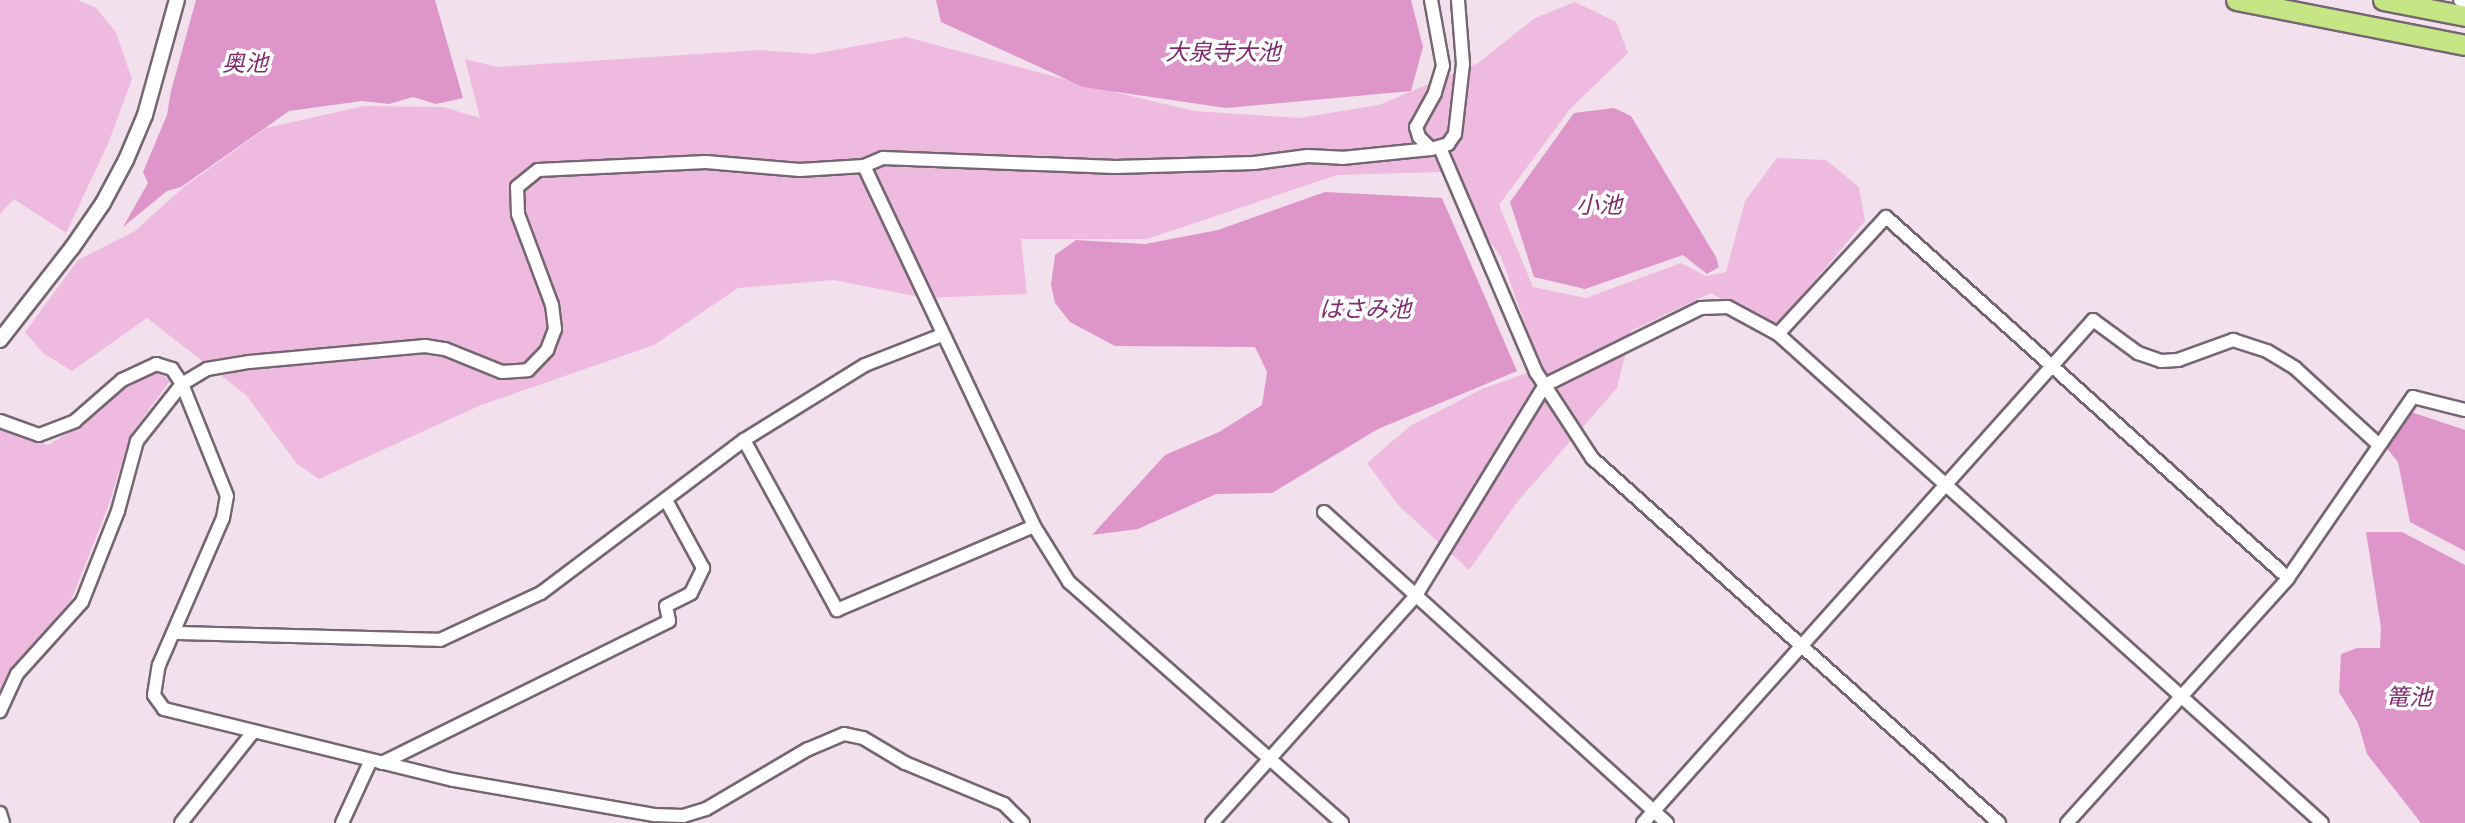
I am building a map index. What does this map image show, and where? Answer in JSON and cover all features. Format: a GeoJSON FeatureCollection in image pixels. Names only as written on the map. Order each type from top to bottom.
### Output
{"type":"FeatureCollection","features":[{"type":"Feature","properties":{"kind":"highway"},"geometry":{"type":"LineString","coordinates":[[2236,0],[2465,45]]}},
{"type":"Feature","properties":{"kind":"highway"},"geometry":{"type":"LineString","coordinates":[[2383,0],[2465,16]]}},
{"type":"Feature","properties":{"kind":"street"},"geometry":{"type":"LineString","coordinates":[[0,340],[103,203],[126,160],[145,115],[177,0]]}},
{"type":"Feature","properties":{"kind":"street"},"geometry":{"type":"LineString","coordinates":[[1431,0],[1443,66],[1435,93],[1416,127],[1419,137],[1435,148],[1536,372],[1592,458],[1999,823]]}},
{"type":"Feature","properties":{"kind":"street"},"geometry":{"type":"LineString","coordinates":[[0,711],[18,674],[82,602],[118,511],[137,441],[182,384],[207,369],[249,362],[425,346],[445,349],[502,372],[528,370],[547,350],[555,329],[552,305],[518,214],[517,187],[538,170],[706,162],[800,170],[864,166],[883,158],[1115,167],[1254,163],[1308,156],[1342,158],[1435,148],[1455,134],[1463,64],[1458,0]]}},
{"type":"Feature","properties":{"kind":"street"},"geometry":{"type":"LineString","coordinates":[[864,166],[1034,526],[1069,582],[1342,823]]}},
{"type":"Feature","properties":{"kind":"street"},"geometry":{"type":"LineString","coordinates":[[1778,334],[1886,216],[2288,578]]}},
{"type":"Feature","properties":{"kind":"street"},"geometry":{"type":"LineString","coordinates":[[1212,823],[1415,597],[1545,385],[1701,308],[1728,307],[1778,334],[2322,823]]}},
{"type":"Feature","properties":{"kind":"street"},"geometry":{"type":"LineString","coordinates":[[1643,823],[2093,320],[2138,353],[2161,361],[2178,360],[2233,341],[2267,351],[2295,368],[2379,445]]}},
{"type":"Feature","properties":{"kind":"street"},"geometry":{"type":"LineString","coordinates":[[175,633],[440,640],[541,593],[744,440],[865,365],[942,335]]}},
{"type":"Feature","properties":{"kind":"street"},"geometry":{"type":"LineString","coordinates":[[0,421],[39,435],[75,421],[122,380],[156,364],[172,369],[182,384],[227,496],[223,518],[154,681],[154,695],[164,709],[453,780],[654,815],[683,816],[706,809],[807,748],[844,734],[863,738],[905,763],[1004,804],[1023,823]]}},
{"type":"Feature","properties":{"kind":"street"},"geometry":{"type":"LineString","coordinates":[[2067,823],[2288,578],[2413,397],[2465,410]]}},
{"type":"Feature","properties":{"kind":"street"},"geometry":{"type":"LineString","coordinates":[[744,440],[837,610],[1034,526]]}},
{"type":"Feature","properties":{"kind":"street"},"geometry":{"type":"LineString","coordinates":[[342,823],[376,762],[669,621],[666,606],[691,593],[704,568],[666,500]]}},
{"type":"Feature","properties":{"kind":"street"},"geometry":{"type":"LineString","coordinates":[[1324,512],[1667,823]]}},
{"type":"Feature","properties":{"kind":"street"},"geometry":{"type":"LineString","coordinates":[[181,823],[254,731]]}},
{"type":"Feature","properties":{"kind":"street"},"geometry":{"type":"LineString","coordinates":[[0,813],[3,823]]}},
{"type":"Feature","properties":{"kind":"shaded area"},"geometry":{"type":"Polygon","coordinates":[[[0,0],[78,0],[96,8],[116,32],[132,79],[108,144],[66,233],[14,199],[0,214],[0,0]]]}},
{"type":"Feature","properties":{"kind":"shaded area"},"geometry":{"type":"Polygon","coordinates":[[[1575,2],[1616,22],[1628,53],[1570,109],[1499,205],[1533,287],[1586,298],[1681,263],[1706,276],[1726,272],[1745,201],[1777,158],[1826,160],[1859,187],[1865,221],[1774,329],[1711,293],[1631,331],[1617,388],[1518,501],[1469,570],[1399,506],[1367,463],[1410,426],[1482,389],[1541,368],[1501,257],[1441,172],[1337,175],[1147,239],[1021,239],[1027,294],[925,298],[833,280],[738,288],[654,345],[481,405],[319,479],[297,464],[246,395],[147,318],[72,371],[43,353],[25,332],[78,260],[135,231],[185,186],[266,128],[364,106],[443,107],[480,118],[465,59],[497,67],[760,50],[812,54],[906,37],[1194,111],[1298,118],[1379,105],[1478,63],[1535,18],[1575,2]]]}},
{"type":"Feature","properties":{"kind":"shaded area"},"geometry":{"type":"Polygon","coordinates":[[[157,371],[170,381],[131,434],[108,507],[70,603],[11,668],[0,690],[0,430],[48,445],[84,423],[125,389],[157,371]]]}},
{"type":"Feature","properties":{"kind":"water","name":"奥池"},"geometry":{"type":"Polygon","coordinates":[[[196,0],[435,0],[463,98],[436,104],[413,97],[389,104],[362,101],[289,111],[181,187],[167,191],[123,227],[148,183],[143,172],[167,115],[196,0]]]}},
{"type":"Feature","properties":{"kind":"water","name":"大泉寺大池"},"geometry":{"type":"Polygon","coordinates":[[[936,0],[1411,0],[1423,47],[1411,91],[1226,108],[1083,87],[941,22],[936,0]]]}},
{"type":"Feature","properties":{"kind":"water","name":"小池"},"geometry":{"type":"Polygon","coordinates":[[[1614,108],[1631,116],[1716,257],[1719,267],[1707,274],[1683,255],[1585,289],[1534,277],[1510,202],[1574,113],[1614,108]]]}},
{"type":"Feature","properties":{"kind":"water","name":"はさみ池"},"geometry":{"type":"Polygon","coordinates":[[[1325,192],[1442,198],[1517,371],[1378,429],[1272,493],[1216,494],[1138,529],[1092,535],[1165,455],[1219,432],[1262,405],[1267,372],[1255,347],[1115,346],[1070,322],[1055,303],[1051,285],[1055,255],[1076,240],[1145,244],[1218,230],[1325,192]]]}},
{"type":"Feature","properties":{"kind":"water"},"geometry":{"type":"Polygon","coordinates":[[[2411,412],[2465,430],[2465,551],[2410,522],[2398,462],[2385,446],[2411,412]]]}},
{"type":"Feature","properties":{"kind":"water","name":"篭池"},"geometry":{"type":"Polygon","coordinates":[[[2366,532],[2402,532],[2465,565],[2465,823],[2421,823],[2367,754],[2358,723],[2339,692],[2341,654],[2357,648],[2380,648],[2381,628],[2366,532]]]}}]}
